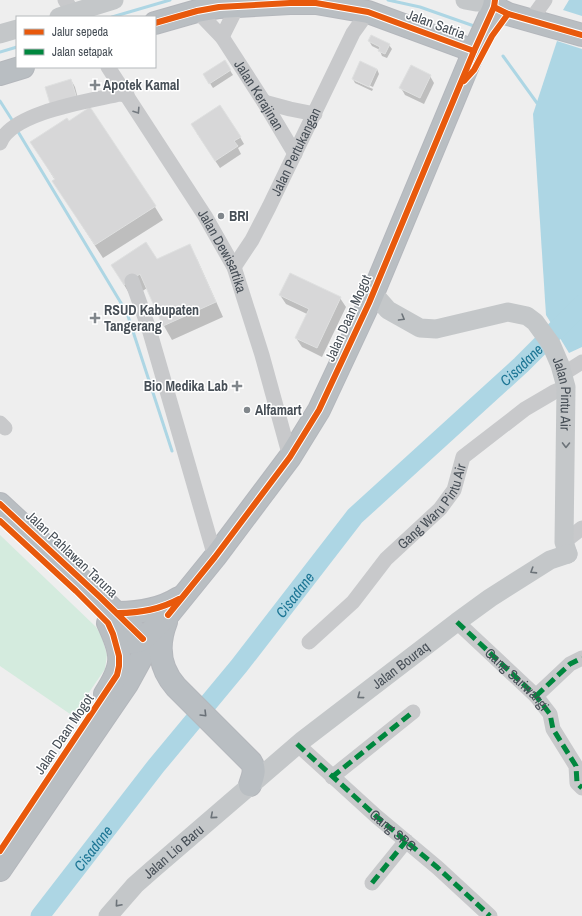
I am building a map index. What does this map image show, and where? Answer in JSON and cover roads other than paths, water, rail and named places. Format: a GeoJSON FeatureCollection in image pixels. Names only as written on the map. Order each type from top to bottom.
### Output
{"type":"FeatureCollection","features":[{"type":"Feature","properties":{"kind":"highway","name":"Jalan Satria"},"geometry":{"type":"LineString","coordinates":[[156,23],[197,11],[238,5],[309,3],[347,4],[474,51]]}},
{"type":"Feature","properties":{"kind":"highway"},"geometry":{"type":"LineString","coordinates":[[459,86],[472,72],[492,36],[498,6],[530,21],[572,32]]}},
{"type":"Feature","properties":{"kind":"highway","name":"Jalan Daan Mogot"},"geometry":{"type":"LineString","coordinates":[[0,870],[127,684],[137,647],[168,615],[215,557],[290,457],[320,410],[373,293],[417,184],[474,51],[498,6]]}},
{"type":"Feature","properties":{"kind":"highway"},"geometry":{"type":"LineString","coordinates":[[0,74],[20,68]]}},
{"type":"Feature","properties":{"kind":"highway","name":"Jalan Pahlawan Taruna"},"geometry":{"type":"LineString","coordinates":[[0,504],[113,618],[137,647]]}},
{"type":"Feature","properties":{"kind":"highway","name":"Jalan Pahlawan Taruna"},"geometry":{"type":"LineString","coordinates":[[0,521],[76,591],[113,618]]}},
{"type":"Feature","properties":{"kind":"highway"},"geometry":{"type":"LineString","coordinates":[[113,618],[152,610],[169,604],[184,596]]}},
{"type":"Feature","properties":{"kind":"highway"},"geometry":{"type":"LineString","coordinates":[[168,615],[160,645],[163,664],[174,684],[254,766],[254,771],[247,788]]}},
{"type":"Feature","properties":{"kind":"highway","name":"Jalan Daan Mogot"},"geometry":{"type":"LineString","coordinates":[[0,851],[117,675],[119,656],[113,634],[113,618]]}},
{"type":"Feature","properties":{"kind":"highway"},"geometry":{"type":"LineString","coordinates":[[127,684],[137,678],[148,676],[160,677],[174,684]]}},
{"type":"Feature","properties":{"kind":"main road"},"geometry":{"type":"LineString","coordinates":[[70,13],[114,0]]}},
{"type":"Feature","properties":{"kind":"main road"},"geometry":{"type":"LineString","coordinates":[[465,0],[498,6]]}},
{"type":"Feature","properties":{"kind":"main road"},"geometry":{"type":"LineString","coordinates":[[0,34],[16,29]]}},
{"type":"Feature","properties":{"kind":"main road","name":"Jalan Pintu Air"},"geometry":{"type":"LineString","coordinates":[[373,293],[388,310],[420,328],[436,329],[508,312],[527,316],[535,322],[551,344],[563,375],[571,552]]}},
{"type":"Feature","properties":{"kind":"main road","name":"Jalan Bouraq"},"geometry":{"type":"LineString","coordinates":[[247,788],[297,744],[457,622],[490,598],[550,560],[571,552]]}},
{"type":"Feature","properties":{"kind":"main road","name":"Jalan Lio Baru"},"geometry":{"type":"LineString","coordinates":[[108,916],[135,885],[247,788]]}},
{"type":"Feature","properties":{"kind":"street"},"geometry":{"type":"LineString","coordinates":[[530,21],[545,0]]}},
{"type":"Feature","properties":{"kind":"street"},"geometry":{"type":"LineString","coordinates":[[347,4],[353,33]]}},
{"type":"Feature","properties":{"kind":"street"},"geometry":{"type":"LineString","coordinates":[[222,37],[238,5]]}},
{"type":"Feature","properties":{"kind":"street","name":"Jalan Kerajinan"},"geometry":{"type":"LineString","coordinates":[[197,11],[222,37],[264,102],[295,154]]}},
{"type":"Feature","properties":{"kind":"street","name":"Jalan Pertukangan"},"geometry":{"type":"LineString","coordinates":[[234,267],[252,240],[315,114],[353,33],[368,12]]}},
{"type":"Feature","properties":{"kind":"street","name":"Jalan Dewisartika"},"geometry":{"type":"LineString","coordinates":[[109,68],[205,216],[234,267],[262,355],[290,457]]}},
{"type":"Feature","properties":{"kind":"street"},"geometry":{"type":"LineString","coordinates":[[3,138],[27,119],[45,111],[120,94],[127,95]]}},
{"type":"Feature","properties":{"kind":"street"},"geometry":{"type":"LineString","coordinates":[[264,102],[315,114]]}},
{"type":"Feature","properties":{"kind":"street"},"geometry":{"type":"LineString","coordinates":[[132,280],[149,329],[215,557]]}},
{"type":"Feature","properties":{"kind":"street","name":"Gang Waru Pintu Air"},"geometry":{"type":"LineString","coordinates":[[309,642],[353,602],[386,559],[440,509],[454,490],[463,457],[525,409],[554,392],[563,375],[582,362]]}},
{"type":"Feature","properties":{"kind":"street"},"geometry":{"type":"LineString","coordinates":[[571,552],[582,528]]}},
{"type":"Feature","properties":{"kind":"street","name":"Gang Sariwangi"},"geometry":{"type":"LineString","coordinates":[[457,622],[536,696],[550,714],[553,729],[576,766],[577,783],[582,788]]}},
{"type":"Feature","properties":{"kind":"street"},"geometry":{"type":"LineString","coordinates":[[536,696],[570,664],[582,658]]}},
{"type":"Feature","properties":{"kind":"street"},"geometry":{"type":"LineString","coordinates":[[332,776],[413,712]]}},
{"type":"Feature","properties":{"kind":"street","name":"Gang SPG"},"geometry":{"type":"LineString","coordinates":[[297,744],[376,816],[438,868],[490,916]]}},
{"type":"Feature","properties":{"kind":"street"},"geometry":{"type":"LineString","coordinates":[[372,883],[406,841]]}},
{"type":"Feature","properties":{"kind":"water"},"geometry":{"type":"Polygon","coordinates":[[[569,0],[582,0],[582,16],[563,10],[569,0]]]}},
{"type":"Feature","properties":{"kind":"water"},"geometry":{"type":"Polygon","coordinates":[[[557,41],[582,49],[582,347],[569,353],[546,315],[533,114],[557,41]]]}},
{"type":"Feature","properties":{"kind":"waterway"},"geometry":{"type":"LineString","coordinates":[[115,16],[170,0]]}},
{"type":"Feature","properties":{"kind":"waterway"},"geometry":{"type":"LineString","coordinates":[[388,0],[420,7],[474,26]]}},
{"type":"Feature","properties":{"kind":"waterway"},"geometry":{"type":"LineString","coordinates":[[0,52],[16,47]]}},
{"type":"Feature","properties":{"kind":"waterway"},"geometry":{"type":"LineString","coordinates":[[503,56],[537,103]]}},
{"type":"Feature","properties":{"kind":"waterway"},"geometry":{"type":"LineString","coordinates":[[0,101],[14,123]]}},
{"type":"Feature","properties":{"kind":"waterway"},"geometry":{"type":"LineString","coordinates":[[17,130],[127,313],[172,451]]}},
{"type":"Feature","properties":{"kind":"waterway","name":"Cisadane"},"geometry":{"type":"LineString","coordinates":[[40,916],[156,766],[239,666],[355,516],[521,365],[582,304]]}},
{"type":"Feature","properties":{"kind":"place","name":"Apotek Kamal"},"geometry":{"type":"Point","coordinates":[95,85]}},
{"type":"Feature","properties":{"kind":"place","name":"BRI"},"geometry":{"type":"Point","coordinates":[221,216]}},
{"type":"Feature","properties":{"kind":"place","name":"RSUD Kabupaten Tangerang"},"geometry":{"type":"Point","coordinates":[95,318]}},
{"type":"Feature","properties":{"kind":"place","name":"Bio Medika Lab"},"geometry":{"type":"Point","coordinates":[237,386]}},
{"type":"Feature","properties":{"kind":"place","name":"Alfamart"},"geometry":{"type":"Point","coordinates":[247,410]}}]}
